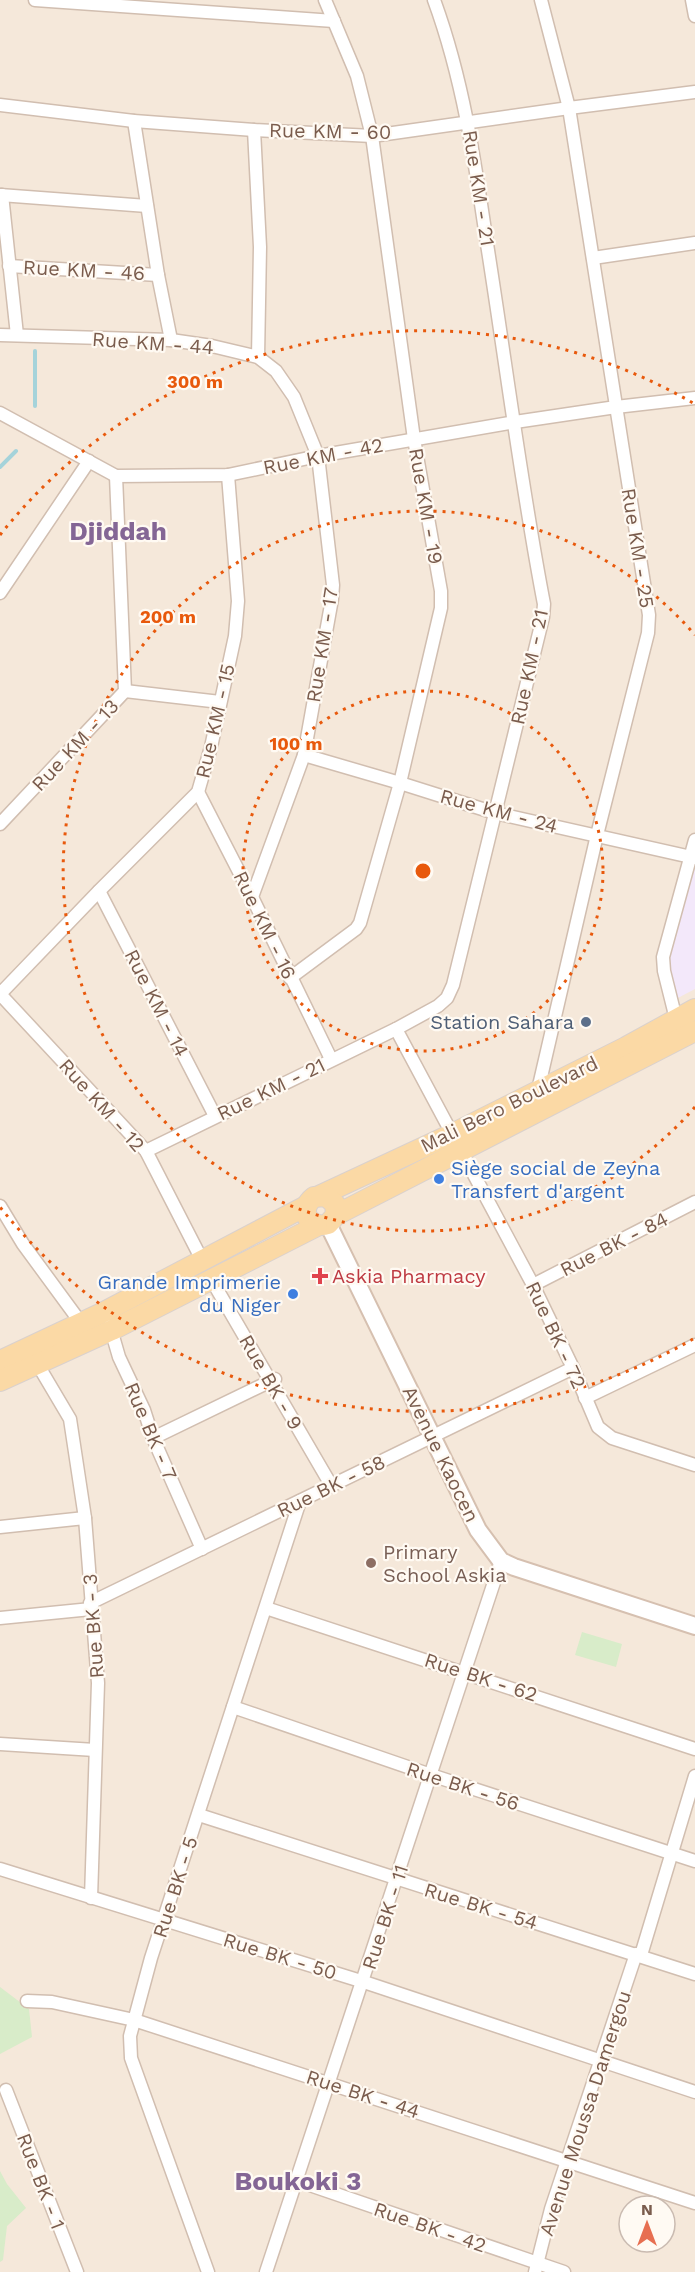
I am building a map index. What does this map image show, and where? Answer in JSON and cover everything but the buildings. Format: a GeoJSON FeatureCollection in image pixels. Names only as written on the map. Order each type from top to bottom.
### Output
{"type":"FeatureCollection","features":[{"type":"Feature","properties":{"kind":"main road","name":"Mali Bero Boulevard"},"geometry":{"type":"LineString","coordinates":[[630,1055],[676,1018],[695,1009]]}},
{"type":"Feature","properties":{"kind":"main road","name":"Mali Bero Boulevard"},"geometry":{"type":"LineString","coordinates":[[107,1321],[202,1260],[314,1200],[457,1142],[630,1055],[695,1031]]}},
{"type":"Feature","properties":{"kind":"main road","name":"Mali Bero Boulevard"},"geometry":{"type":"LineString","coordinates":[[107,1321],[211,1279],[327,1222],[538,1090],[600,1069]]}},
{"type":"Feature","properties":{"kind":"main road"},"geometry":{"type":"LineString","coordinates":[[314,1200],[333,1202],[327,1222],[310,1222],[306,1217],[314,1200]]}},
{"type":"Feature","properties":{"kind":"main road"},"geometry":{"type":"LineString","coordinates":[[0,1361],[81,1323],[107,1321]]}},
{"type":"Feature","properties":{"kind":"main road"},"geometry":{"type":"LineString","coordinates":[[0,1381],[38,1365],[107,1321]]}},
{"type":"Feature","properties":{"kind":"street"},"geometry":{"type":"LineString","coordinates":[[36,0],[334,21]]}},
{"type":"Feature","properties":{"kind":"street","name":"Rue KM - 19"},"geometry":{"type":"LineString","coordinates":[[290,978],[356,929],[360,923],[400,783],[441,608],[441,591],[414,439],[372,136],[357,76],[325,0]]}},
{"type":"Feature","properties":{"kind":"street","name":"Rue KM - 21"},"geometry":{"type":"LineString","coordinates":[[146,1151],[396,1029],[438,1006],[447,998],[453,985],[544,611],[528,520],[469,123],[448,42],[434,0]]}},
{"type":"Feature","properties":{"kind":"street","name":"Rue KM - 25"},"geometry":{"type":"LineString","coordinates":[[538,1090],[649,624],[569,108],[541,0]]}},
{"type":"Feature","properties":{"kind":"street"},"geometry":{"type":"LineString","coordinates":[[692,0],[695,16]]}},
{"type":"Feature","properties":{"kind":"street","name":"Rue KM - 60"},"geometry":{"type":"LineString","coordinates":[[0,105],[134,121],[372,136],[695,92]]}},
{"type":"Feature","properties":{"kind":"street"},"geometry":{"type":"LineString","coordinates":[[134,121],[158,274],[171,340]]}},
{"type":"Feature","properties":{"kind":"street"},"geometry":{"type":"LineString","coordinates":[[254,130],[260,247],[258,357]]}},
{"type":"Feature","properties":{"kind":"street"},"geometry":{"type":"LineString","coordinates":[[17,335],[1,195],[147,206]]}},
{"type":"Feature","properties":{"kind":"street"},"geometry":{"type":"LineString","coordinates":[[594,258],[695,243]]}},
{"type":"Feature","properties":{"kind":"street","name":"Rue KM - 46"},"geometry":{"type":"LineString","coordinates":[[9,266],[158,274]]}},
{"type":"Feature","properties":{"kind":"street","name":"Rue KM - 44"},"geometry":{"type":"LineString","coordinates":[[0,335],[171,340],[212,346],[258,357],[276,371],[294,397],[318,456]]}},
{"type":"Feature","properties":{"kind":"street","name":"Rue KM - 42"},"geometry":{"type":"LineString","coordinates":[[0,413],[116,476],[228,475],[318,456],[515,422],[695,398]]}},
{"type":"Feature","properties":{"kind":"street","name":"Rue KM - 17"},"geometry":{"type":"LineString","coordinates":[[252,897],[304,755],[333,592],[318,456]]}},
{"type":"Feature","properties":{"kind":"street"},"geometry":{"type":"LineString","coordinates":[[0,593],[89,461]]}},
{"type":"Feature","properties":{"kind":"street","name":"Rue KM - 15"},"geometry":{"type":"LineString","coordinates":[[0,994],[198,792],[211,747],[238,617],[228,475]]}},
{"type":"Feature","properties":{"kind":"street","name":"Rue KM - 13"},"geometry":{"type":"LineString","coordinates":[[0,824],[125,691],[116,476]]}},
{"type":"Feature","properties":{"kind":"street"},"geometry":{"type":"LineString","coordinates":[[125,691],[220,702]]}},
{"type":"Feature","properties":{"kind":"street","name":"Rue KM - 24"},"geometry":{"type":"LineString","coordinates":[[304,755],[495,813],[693,858]]}},
{"type":"Feature","properties":{"kind":"street","name":"Rue KM - 16"},"geometry":{"type":"LineString","coordinates":[[198,792],[331,1059]]}},
{"type":"Feature","properties":{"kind":"street"},"geometry":{"type":"LineString","coordinates":[[676,1018],[663,963],[693,858],[695,840]]}},
{"type":"Feature","properties":{"kind":"street","name":"Rue KM - 14"},"geometry":{"type":"LineString","coordinates":[[99,891],[215,1116]]}},
{"type":"Feature","properties":{"kind":"street","name":"Rue KM - 12"},"geometry":{"type":"LineString","coordinates":[[0,994],[146,1151],[202,1260]]}},
{"type":"Feature","properties":{"kind":"street","name":"Rue BK - 72"},"geometry":{"type":"LineString","coordinates":[[396,1029],[533,1285],[573,1368],[598,1427],[604,1433],[695,1465]]}},
{"type":"Feature","properties":{"kind":"street","name":"Rue BK - 84"},"geometry":{"type":"LineString","coordinates":[[533,1285],[695,1202]]}},
{"type":"Feature","properties":{"kind":"street"},"geometry":{"type":"LineString","coordinates":[[0,1206],[23,1244],[81,1323]]}},
{"type":"Feature","properties":{"kind":"street","name":"Avenue Kaocen"},"geometry":{"type":"LineString","coordinates":[[327,1222],[478,1530],[501,1560],[528,1572],[695,1626]]}},
{"type":"Feature","properties":{"kind":"street","name":"Rue BK - 9"},"geometry":{"type":"LineString","coordinates":[[211,1279],[272,1380],[331,1485]]}},
{"type":"Feature","properties":{"kind":"street","name":"Rue BK - 7"},"geometry":{"type":"LineString","coordinates":[[107,1321],[119,1357],[144,1410],[153,1438],[202,1549]]}},
{"type":"Feature","properties":{"kind":"street"},"geometry":{"type":"LineString","coordinates":[[585,1398],[695,1345]]}},
{"type":"Feature","properties":{"kind":"street","name":"Rue BK - 3"},"geometry":{"type":"LineString","coordinates":[[38,1365],[70,1419],[85,1518],[90,1606],[98,1683],[94,1750],[91,1898]]}},
{"type":"Feature","properties":{"kind":"street","name":"Rue BK - 58"},"geometry":{"type":"LineString","coordinates":[[0,1618],[90,1606],[331,1485],[573,1368]]}},
{"type":"Feature","properties":{"kind":"street"},"geometry":{"type":"LineString","coordinates":[[153,1438],[272,1380]]}},
{"type":"Feature","properties":{"kind":"street","name":"Rue BK - 5"},"geometry":{"type":"LineString","coordinates":[[208,2272],[130,2058],[130,2036],[164,1921],[300,1501]]}},
{"type":"Feature","properties":{"kind":"street"},"geometry":{"type":"LineString","coordinates":[[0,1527],[85,1518]]}},
{"type":"Feature","properties":{"kind":"street","name":"Rue BK - 11"},"geometry":{"type":"LineString","coordinates":[[266,2272],[364,1982],[501,1560]]}},
{"type":"Feature","properties":{"kind":"street","name":"Rue BK - 62"},"geometry":{"type":"LineString","coordinates":[[266,1608],[695,1749]]}},
{"type":"Feature","properties":{"kind":"street","name":"Rue BK - 56"},"geometry":{"type":"LineString","coordinates":[[233,1707],[431,1775],[695,1861]]}},
{"type":"Feature","properties":{"kind":"street"},"geometry":{"type":"LineString","coordinates":[[0,1744],[94,1750]]}},
{"type":"Feature","properties":{"kind":"street","name":"Avenue Moussa Damergou"},"geometry":{"type":"LineString","coordinates":[[536,2268],[551,2209],[672,1853],[695,1776]]}},
{"type":"Feature","properties":{"kind":"street","name":"Rue BK - 54"},"geometry":{"type":"LineString","coordinates":[[199,1815],[695,1974]]}},
{"type":"Feature","properties":{"kind":"street","name":"Rue BK - 50"},"geometry":{"type":"LineString","coordinates":[[0,1869],[164,1921],[266,1950],[602,2059],[695,2092]]}},
{"type":"Feature","properties":{"kind":"street","name":"Rue BK - 44"},"geometry":{"type":"LineString","coordinates":[[27,2001],[52,2002],[134,2020],[695,2203]]}},
{"type":"Feature","properties":{"kind":"street","name":"Rue BK - 1"},"geometry":{"type":"LineString","coordinates":[[6,2090],[77,2272]]}},
{"type":"Feature","properties":{"kind":"street","name":"Rue BK - 42"},"geometry":{"type":"LineString","coordinates":[[298,2181],[536,2268],[564,2272]]}},
{"type":"Feature","properties":{"kind":"shaded area"},"geometry":{"type":"Polygon","coordinates":[[[0,0],[695,0],[695,2272],[0,2272],[0,0]]]}},
{"type":"Feature","properties":{"kind":"shaded area"},"geometry":{"type":"Polygon","coordinates":[[[690,868],[695,868],[695,989],[674,1000],[665,962],[690,868]]]}},
{"type":"Feature","properties":{"kind":"green space"},"geometry":{"type":"Polygon","coordinates":[[[582,1632],[622,1644],[616,1667],[575,1655],[582,1632]]]}},
{"type":"Feature","properties":{"kind":"green space"},"geometry":{"type":"Polygon","coordinates":[[[0,1987],[29,2009],[32,2037],[0,2054],[0,1987]]]}},
{"type":"Feature","properties":{"kind":"green space"},"geometry":{"type":"Polygon","coordinates":[[[0,2171],[26,2208],[7,2226],[3,2260],[0,2262],[0,2171]]]}},
{"type":"Feature","properties":{"kind":"waterway"},"geometry":{"type":"LineString","coordinates":[[35,351],[35,406]]}},
{"type":"Feature","properties":{"kind":"waterway"},"geometry":{"type":"LineString","coordinates":[[0,467],[16,451]]}},
{"type":"Feature","properties":{"kind":"place","name":"Station Sahara"},"geometry":{"type":"Point","coordinates":[586,1022]}},
{"type":"Feature","properties":{"kind":"place","name":"Siège social de Zeyna Transfert d'argent"},"geometry":{"type":"Point","coordinates":[439,1179]}},
{"type":"Feature","properties":{"kind":"place","name":"Askia Pharmacy"},"geometry":{"type":"Point","coordinates":[320,1276]}},
{"type":"Feature","properties":{"kind":"place","name":"Grande Imprimerie du Niger"},"geometry":{"type":"Point","coordinates":[293,1294]}},
{"type":"Feature","properties":{"kind":"place","name":"Primary School Askia"},"geometry":{"type":"Point","coordinates":[371,1563]}},
{"type":"Feature","properties":{"kind":"district","name":"Djiddah"},"geometry":{"type":"Point","coordinates":[118,531]}},
{"type":"Feature","properties":{"kind":"district","name":"Boukoki 3"},"geometry":{"type":"Point","coordinates":[298,2181]}}]}
